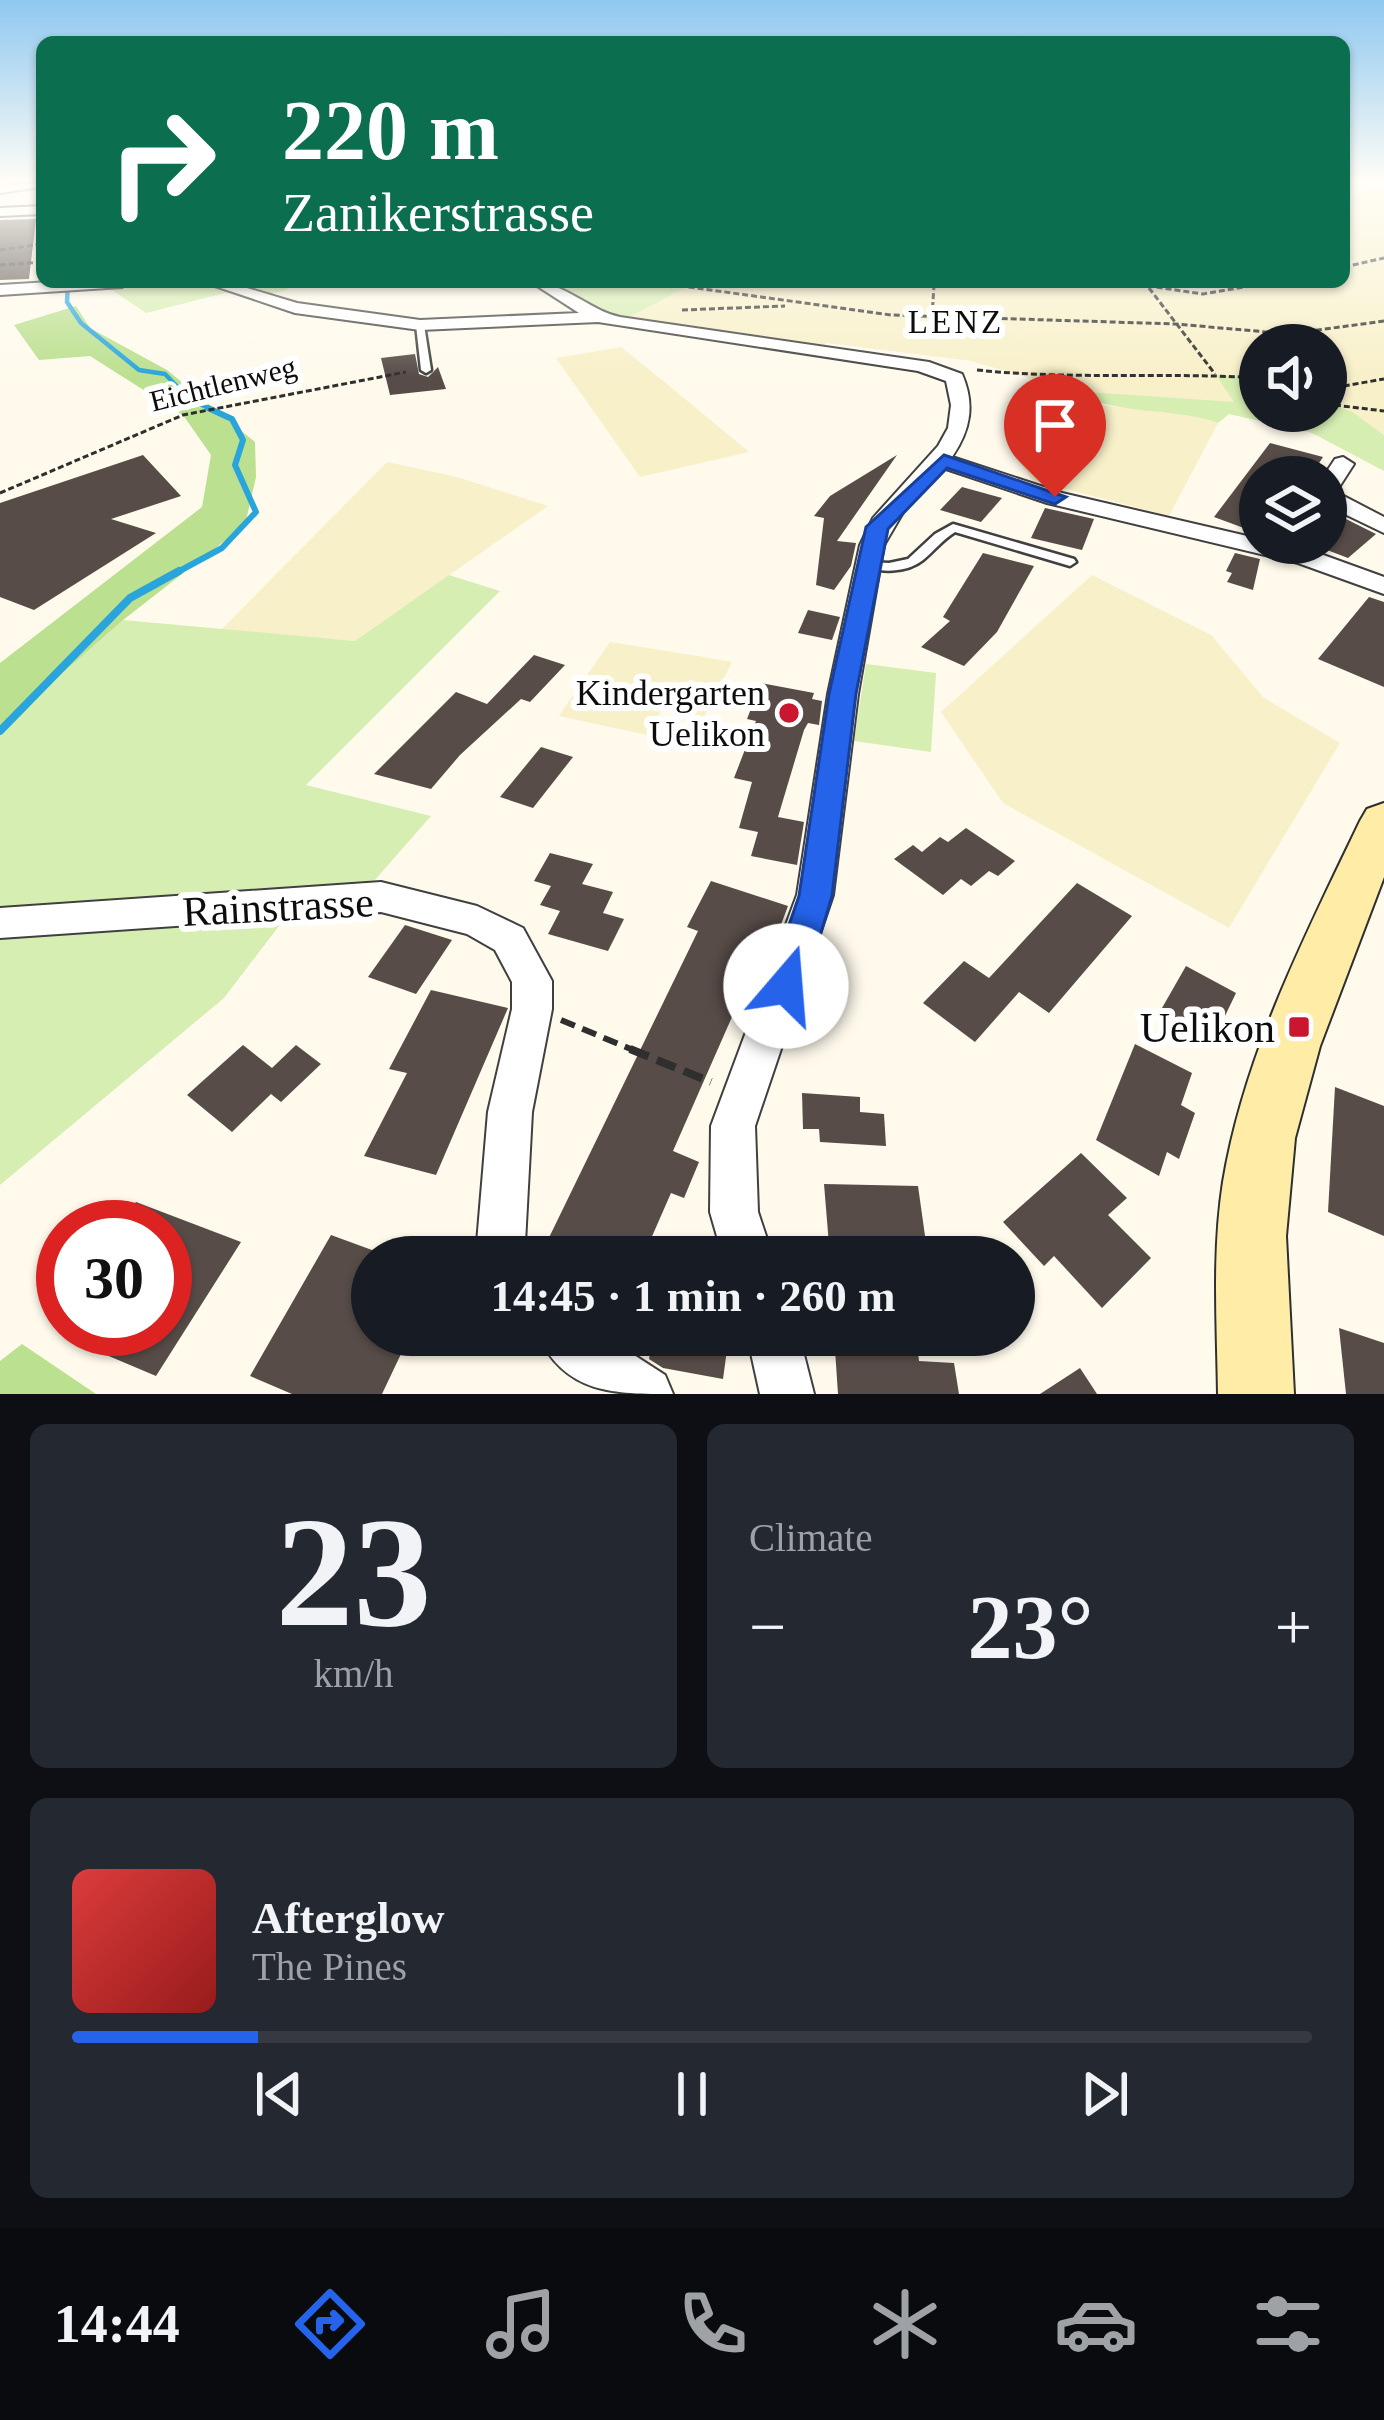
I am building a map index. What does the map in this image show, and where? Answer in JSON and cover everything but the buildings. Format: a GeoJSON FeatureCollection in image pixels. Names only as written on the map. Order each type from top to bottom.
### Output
{"type":"FeatureCollection","features":[{"type":"Feature","properties":{"kind":"street"},"geometry":{"type":"LineString","coordinates":[[0,290],[45,288]]}},
{"type":"Feature","properties":{"kind":"street"},"geometry":{"type":"LineString","coordinates":[[230,288],[295,308],[420,325],[598,316],[879,358],[955,377],[958,414],[944,460],[877,527],[842,694],[815,896],[733,1126],[734,1212],[741,1236]]}},
{"type":"Feature","properties":{"kind":"street"},"geometry":{"type":"LineString","coordinates":[[549,288],[598,316]]}},
{"type":"Feature","properties":{"kind":"street"},"geometry":{"type":"LineString","coordinates":[[944,460],[1055,497],[1306,556],[1384,586]]}},
{"type":"Feature","properties":{"kind":"street"},"geometry":{"type":"LineString","coordinates":[[1347,505],[1384,526]]}},
{"type":"Feature","properties":{"kind":"street"},"geometry":{"type":"LineString","coordinates":[[1256,1394],[1252,1236],[1261,1150],[1276,1087],[1384,821]]}},
{"type":"Feature","properties":{"kind":"street","name":"Rainstrasse"},"geometry":{"type":"LineString","coordinates":[[0,923],[381,898],[477,921],[509,939],[532,981],[510,1112],[502,1236]]}},
{"type":"Feature","properties":{"kind":"street"},"geometry":{"type":"LineString","coordinates":[[587,1356],[646,1394]]}},
{"type":"Feature","properties":{"kind":"street"},"geometry":{"type":"LineString","coordinates":[[778,1356],[787,1394]]}},
{"type":"Feature","properties":{"kind":"lane"},"geometry":{"type":"LineString","coordinates":[[420,325],[426,370]]}},
{"type":"Feature","properties":{"kind":"lane"},"geometry":{"type":"LineString","coordinates":[[869,566],[917,563],[939,535],[953,528],[1070,562]]}},
{"type":"Feature","properties":{"kind":"path"},"geometry":{"type":"LineString","coordinates":[[1350,266],[1384,258]]}},
{"type":"Feature","properties":{"kind":"path"},"geometry":{"type":"LineString","coordinates":[[0,265],[36,262]]}},
{"type":"Feature","properties":{"kind":"path"},"geometry":{"type":"LineString","coordinates":[[690,288],[790,304],[932,317],[1176,324],[1299,334],[1384,321]]}},
{"type":"Feature","properties":{"kind":"path"},"geometry":{"type":"LineString","coordinates":[[932,317],[934,288]]}},
{"type":"Feature","properties":{"kind":"path"},"geometry":{"type":"LineString","coordinates":[[1149,288],[1203,294],[1238,288]]}},
{"type":"Feature","properties":{"kind":"path"},"geometry":{"type":"LineString","coordinates":[[1149,288],[1216,375]]}},
{"type":"Feature","properties":{"kind":"path"},"geometry":{"type":"LineString","coordinates":[[671,310],[790,304]]}},
{"type":"Feature","properties":{"kind":"path","name":"Eichtlenweg"},"geometry":{"type":"LineString","coordinates":[[0,493],[183,415],[426,370]]}},
{"type":"Feature","properties":{"kind":"path"},"geometry":{"type":"LineString","coordinates":[[978,370],[1062,379],[1239,377]]}},
{"type":"Feature","properties":{"kind":"path"},"geometry":{"type":"LineString","coordinates":[[1347,388],[1384,379]]}},
{"type":"Feature","properties":{"kind":"path"},"geometry":{"type":"LineString","coordinates":[[1347,407],[1384,411]]}},
{"type":"Feature","properties":{"kind":"path"},"geometry":{"type":"LineString","coordinates":[[560,1020],[744,1095]]}},
{"type":"Feature","properties":{"kind":"shaded area"},"geometry":{"type":"Polygon","coordinates":[[[1350,248],[1384,248],[1384,435],[1347,410],[1347,324],[1239,324],[1239,377],[1217,375],[1235,403],[1074,391],[971,361],[827,343],[819,349],[620,322],[685,288],[1138,288],[1203,294],[1238,288],[1350,288],[1350,265],[1359,263],[1350,260],[1350,248]]]}},
{"type":"Feature","properties":{"kind":"shaded area"},"geometry":{"type":"Polygon","coordinates":[[[621,347],[749,452],[640,477],[556,358],[621,347]]]}},
{"type":"Feature","properties":{"kind":"shaded area"},"geometry":{"type":"Polygon","coordinates":[[[1098,405],[1194,415],[1218,423],[1169,516],[1032,480],[1019,461],[1098,405]]]}},
{"type":"Feature","properties":{"kind":"shaded area"},"geometry":{"type":"Polygon","coordinates":[[[387,462],[457,477],[548,506],[355,641],[221,630],[387,462]]]}},
{"type":"Feature","properties":{"kind":"shaded area"},"geometry":{"type":"Polygon","coordinates":[[[1092,575],[1211,635],[1264,698],[1340,743],[1229,928],[1003,803],[941,712],[1092,575]]]}},
{"type":"Feature","properties":{"kind":"shaded area"},"geometry":{"type":"Polygon","coordinates":[[[610,642],[732,662],[704,717],[662,709],[647,735],[559,716],[610,642]]]}},
{"type":"Feature","properties":{"kind":"green space"},"geometry":{"type":"Polygon","coordinates":[[[109,288],[290,289],[259,297],[241,289],[146,313],[109,288]]]}},
{"type":"Feature","properties":{"kind":"green space"},"geometry":{"type":"Polygon","coordinates":[[[560,288],[685,288],[620,322],[560,288]]]}},
{"type":"Feature","properties":{"kind":"green space"},"geometry":{"type":"Polygon","coordinates":[[[76,306],[90,328],[167,370],[255,442],[256,477],[245,525],[123,620],[0,728],[0,663],[202,507],[211,455],[183,415],[90,356],[39,360],[14,325],[76,306]]]}},
{"type":"Feature","properties":{"kind":"green space"},"geometry":{"type":"Polygon","coordinates":[[[1216,375],[1239,377],[1239,416],[1229,414],[1218,423],[1108,405],[1074,391],[1234,402],[1216,375]]]}},
{"type":"Feature","properties":{"kind":"green space"},"geometry":{"type":"Polygon","coordinates":[[[1347,410],[1351,411],[1384,435],[1384,471],[1308,432],[1347,432],[1347,410]]]}},
{"type":"Feature","properties":{"kind":"green space"},"geometry":{"type":"Polygon","coordinates":[[[449,575],[500,591],[306,785],[431,816],[374,881],[298,901],[224,998],[0,1185],[0,728],[123,620],[355,641],[449,575]]]}},
{"type":"Feature","properties":{"kind":"green space"},"geometry":{"type":"Polygon","coordinates":[[[866,664],[936,673],[931,752],[854,741],[866,664]]]}},
{"type":"Feature","properties":{"kind":"green space"},"geometry":{"type":"Polygon","coordinates":[[[22,1344],[96,1394],[0,1394],[0,1361],[22,1344]]]}},
{"type":"Feature","properties":{"kind":"waterway"},"geometry":{"type":"LineString","coordinates":[[68,288],[67,302],[81,323],[139,370],[165,374],[189,399],[215,411]]}},
{"type":"Feature","properties":{"kind":"waterway"},"geometry":{"type":"LineString","coordinates":[[174,574],[222,548],[256,512],[235,465],[243,440],[232,419],[208,408]]}},
{"type":"Feature","properties":{"kind":"waterway"},"geometry":{"type":"LineString","coordinates":[[0,731],[130,598],[179,571]]}},
{"type":"Feature","properties":{"kind":"place","name":"Kindergarten Uelikon"},"geometry":{"type":"Point","coordinates":[789,713]}},
{"type":"Feature","properties":{"kind":"place","name":"Uelikon"},"geometry":{"type":"Point","coordinates":[1299,1027]}},
{"type":"Feature","properties":{"kind":"district","name":"LENZ"},"geometry":{"type":"Point","coordinates":[956,321]}},
{"type":"Feature","properties":{"kind":"route"},"geometry":{"type":"LineString","coordinates":[[786,986],[815,896],[842,694],[877,527],[944,460],[1055,497]]}}]}
